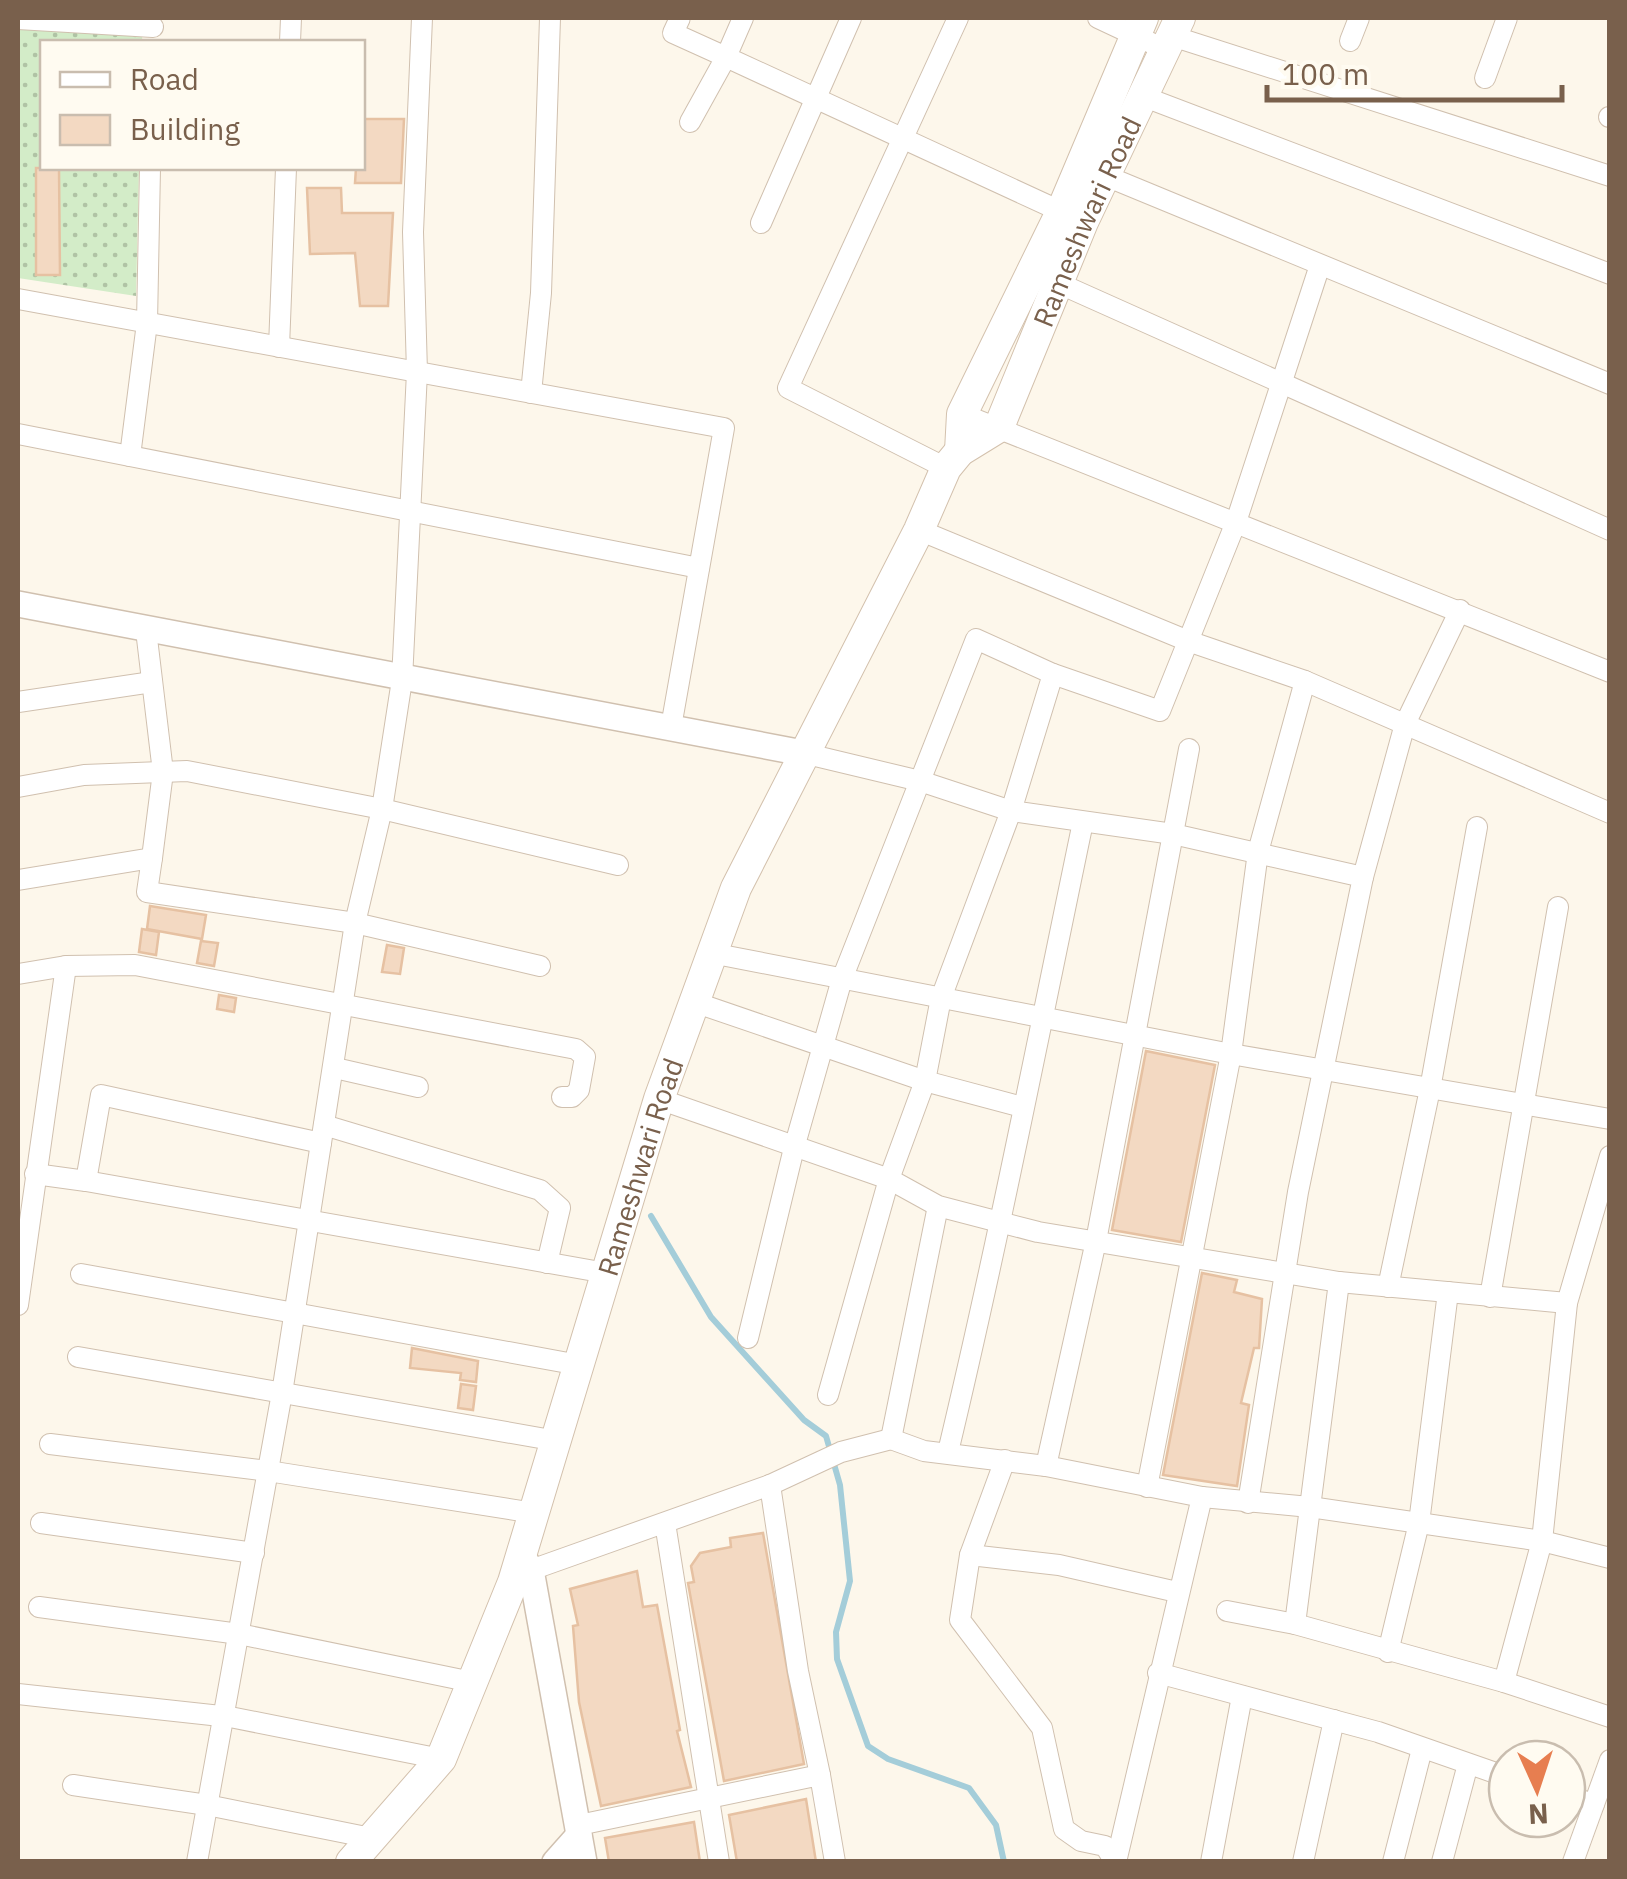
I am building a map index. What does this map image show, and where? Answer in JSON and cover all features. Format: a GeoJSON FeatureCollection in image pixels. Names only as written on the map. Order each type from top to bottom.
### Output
{"type":"FeatureCollection","features":[{"type":"Feature","properties":{"kind":"main road"},"geometry":{"type":"LineString","coordinates":[[953,460],[962,414],[1072,217],[1139,26]]}},
{"type":"Feature","properties":{"kind":"main road","name":"Rameshwari Road"},"geometry":{"type":"LineString","coordinates":[[999,428],[1058,284],[1072,217],[1106,176],[1172,34]]}},
{"type":"Feature","properties":{"kind":"main road"},"geometry":{"type":"LineString","coordinates":[[953,460],[999,428]]}},
{"type":"Feature","properties":{"kind":"main road","name":"Rameshwari Road"},"geometry":{"type":"LineString","coordinates":[[351,1862],[441,1759],[526,1562],[534,1513],[658,1099],[692,1000],[736,888],[953,460]]}},
{"type":"Feature","properties":{"kind":"street"},"geometry":{"type":"LineString","coordinates":[[197,1862],[282,1392],[355,923],[382,809],[402,680],[417,372],[413,232],[422,18]]}},
{"type":"Feature","properties":{"kind":"street"},"geometry":{"type":"LineString","coordinates":[[531,393],[541,293],[550,18]]}},
{"type":"Feature","properties":{"kind":"street"},"geometry":{"type":"LineString","coordinates":[[680,18],[673,33],[1072,217]]}},
{"type":"Feature","properties":{"kind":"street"},"geometry":{"type":"LineString","coordinates":[[690,122],[743,18]]}},
{"type":"Feature","properties":{"kind":"street"},"geometry":{"type":"LineString","coordinates":[[761,224],[813,97],[851,18]]}},
{"type":"Feature","properties":{"kind":"street"},"geometry":{"type":"LineString","coordinates":[[953,460],[788,388],[958,18]]}},
{"type":"Feature","properties":{"kind":"street"},"geometry":{"type":"LineString","coordinates":[[1098,18],[1172,34],[1610,176]]}},
{"type":"Feature","properties":{"kind":"street"},"geometry":{"type":"LineString","coordinates":[[1350,41],[1359,18]]}},
{"type":"Feature","properties":{"kind":"street"},"geometry":{"type":"LineString","coordinates":[[1485,78],[1507,18]]}},
{"type":"Feature","properties":{"kind":"street"},"geometry":{"type":"LineString","coordinates":[[18,19],[153,29]]}},
{"type":"Feature","properties":{"kind":"street"},"geometry":{"type":"LineString","coordinates":[[1142,96],[1610,274]]}},
{"type":"Feature","properties":{"kind":"street"},"geometry":{"type":"LineString","coordinates":[[130,456],[147,323],[150,170]]}},
{"type":"Feature","properties":{"kind":"street"},"geometry":{"type":"LineString","coordinates":[[279,347],[286,170]]}},
{"type":"Feature","properties":{"kind":"street"},"geometry":{"type":"LineString","coordinates":[[1106,176],[1610,384]]}},
{"type":"Feature","properties":{"kind":"street"},"geometry":{"type":"LineString","coordinates":[[748,1338],[794,1148],[842,979],[976,639],[1053,674],[1160,711],[1236,522],[1320,265]]}},
{"type":"Feature","properties":{"kind":"street"},"geometry":{"type":"LineString","coordinates":[[1058,284],[1610,530]]}},
{"type":"Feature","properties":{"kind":"street"},"geometry":{"type":"LineString","coordinates":[[18,299],[724,428],[671,727]]}},
{"type":"Feature","properties":{"kind":"street"},"geometry":{"type":"LineString","coordinates":[[962,414],[1610,672]]}},
{"type":"Feature","properties":{"kind":"street"},"geometry":{"type":"LineString","coordinates":[[18,434],[699,568]]}},
{"type":"Feature","properties":{"kind":"street"},"geometry":{"type":"LineString","coordinates":[[919,530],[1188,641],[1305,681],[1610,813]]}},
{"type":"Feature","properties":{"kind":"street"},"geometry":{"type":"LineString","coordinates":[[18,604],[402,680],[803,753],[920,781],[1011,811],[1173,834],[1363,877]]}},
{"type":"Feature","properties":{"kind":"street"},"geometry":{"type":"LineString","coordinates":[[1248,1502],[1298,1192],[1363,877],[1405,724],[1460,610]]}},
{"type":"Feature","properties":{"kind":"street"},"geometry":{"type":"LineString","coordinates":[[146,630],[163,772],[147,892],[355,923],[540,966]]}},
{"type":"Feature","properties":{"kind":"street"},"geometry":{"type":"LineString","coordinates":[[828,1395],[889,1179],[925,1081],[941,998],[1011,811],[1053,674]]}},
{"type":"Feature","properties":{"kind":"street"},"geometry":{"type":"LineString","coordinates":[[1147,1486],[1231,1054],[1258,852],[1305,681]]}},
{"type":"Feature","properties":{"kind":"street"},"geometry":{"type":"LineString","coordinates":[[18,702],[152,682]]}},
{"type":"Feature","properties":{"kind":"street"},"geometry":{"type":"LineString","coordinates":[[1046,1466],[1096,1241],[1188,748]]}},
{"type":"Feature","properties":{"kind":"street"},"geometry":{"type":"LineString","coordinates":[[18,787],[84,775],[188,771],[382,809],[618,865]]}},
{"type":"Feature","properties":{"kind":"street"},"geometry":{"type":"LineString","coordinates":[[948,1452],[1002,1222],[1022,1107],[1083,822]]}},
{"type":"Feature","properties":{"kind":"street"},"geometry":{"type":"LineString","coordinates":[[1388,1287],[1430,1089],[1477,827]]}},
{"type":"Feature","properties":{"kind":"street"},"geometry":{"type":"LineString","coordinates":[[18,880],[152,858]]}},
{"type":"Feature","properties":{"kind":"street"},"geometry":{"type":"LineString","coordinates":[[1490,1296],[1558,907]]}},
{"type":"Feature","properties":{"kind":"street"},"geometry":{"type":"LineString","coordinates":[[711,953],[1231,1054],[1610,1119]]}},
{"type":"Feature","properties":{"kind":"street"},"geometry":{"type":"LineString","coordinates":[[18,974],[66,966],[135,965],[576,1049],[586,1056],[583,1074],[572,1098],[562,1097]]}},
{"type":"Feature","properties":{"kind":"street"},"geometry":{"type":"LineString","coordinates":[[18,1305],[66,966]]}},
{"type":"Feature","properties":{"kind":"street"},"geometry":{"type":"LineString","coordinates":[[692,1000],[925,1081],[1022,1107]]}},
{"type":"Feature","properties":{"kind":"street"},"geometry":{"type":"LineString","coordinates":[[335,1068],[418,1087]]}},
{"type":"Feature","properties":{"kind":"street"},"geometry":{"type":"LineString","coordinates":[[86,1181],[101,1095],[322,1134],[540,1190],[560,1208],[548,1263]]}},
{"type":"Feature","properties":{"kind":"street"},"geometry":{"type":"LineString","coordinates":[[658,1099],[889,1179],[938,1206],[1002,1222],[1339,1282],[1567,1303]]}},
{"type":"Feature","properties":{"kind":"street"},"geometry":{"type":"LineString","coordinates":[[1504,1682],[1542,1541],[1567,1303],[1605,1192],[1610,1156]]}},
{"type":"Feature","properties":{"kind":"street"},"geometry":{"type":"LineString","coordinates":[[36,1174],[606,1273]]}},
{"type":"Feature","properties":{"kind":"street"},"geometry":{"type":"LineString","coordinates":[[891,1439],[938,1206]]}},
{"type":"Feature","properties":{"kind":"street"},"geometry":{"type":"LineString","coordinates":[[80,1274],[579,1365]]}},
{"type":"Feature","properties":{"kind":"street"},"geometry":{"type":"LineString","coordinates":[[1295,1624],[1339,1282]]}},
{"type":"Feature","properties":{"kind":"street"},"geometry":{"type":"LineString","coordinates":[[1388,1652],[1418,1524],[1448,1292]]}},
{"type":"Feature","properties":{"kind":"street"},"geometry":{"type":"LineString","coordinates":[[78,1357],[557,1441]]}},
{"type":"Feature","properties":{"kind":"street"},"geometry":{"type":"LineString","coordinates":[[584,1862],[526,1562],[665,1523],[770,1486],[832,1456],[891,1439],[924,1451],[1046,1466],[1202,1497],[1542,1541],[1610,1558]]}},
{"type":"Feature","properties":{"kind":"street"},"geometry":{"type":"LineString","coordinates":[[50,1444],[268,1471],[534,1513]]}},
{"type":"Feature","properties":{"kind":"street"},"geometry":{"type":"LineString","coordinates":[[1005,1460],[970,1556],[960,1620],[1042,1728],[1064,1830],[1081,1841],[1104,1846],[1116,1862]]}},
{"type":"Feature","properties":{"kind":"street"},"geometry":{"type":"LineString","coordinates":[[770,1486],[798,1671],[835,1862]]}},
{"type":"Feature","properties":{"kind":"street"},"geometry":{"type":"LineString","coordinates":[[1116,1862],[1176,1592],[1202,1497]]}},
{"type":"Feature","properties":{"kind":"street"},"geometry":{"type":"LineString","coordinates":[[41,1523],[254,1553]]}},
{"type":"Feature","properties":{"kind":"street"},"geometry":{"type":"LineString","coordinates":[[665,1523],[719,1862]]}},
{"type":"Feature","properties":{"kind":"street"},"geometry":{"type":"LineString","coordinates":[[970,1556],[1059,1566],[1176,1592]]}},
{"type":"Feature","properties":{"kind":"street"},"geometry":{"type":"LineString","coordinates":[[39,1607],[238,1634],[472,1682]]}},
{"type":"Feature","properties":{"kind":"street"},"geometry":{"type":"LineString","coordinates":[[1227,1611],[1295,1624],[1504,1682],[1610,1717]]}},
{"type":"Feature","properties":{"kind":"street"},"geometry":{"type":"LineString","coordinates":[[1158,1673],[1334,1720],[1487,1770]]}},
{"type":"Feature","properties":{"kind":"street"},"geometry":{"type":"LineString","coordinates":[[18,1694],[223,1716],[441,1759]]}},
{"type":"Feature","properties":{"kind":"street"},"geometry":{"type":"LineString","coordinates":[[1211,1862],[1242,1696]]}},
{"type":"Feature","properties":{"kind":"street"},"geometry":{"type":"LineString","coordinates":[[1304,1862],[1334,1720]]}},
{"type":"Feature","properties":{"kind":"street"},"geometry":{"type":"LineString","coordinates":[[1393,1862],[1422,1748]]}},
{"type":"Feature","properties":{"kind":"street"},"geometry":{"type":"LineString","coordinates":[[1573,1862],[1610,1760]]}},
{"type":"Feature","properties":{"kind":"street"},"geometry":{"type":"LineString","coordinates":[[1442,1862],[1468,1764]]}},
{"type":"Feature","properties":{"kind":"street"},"geometry":{"type":"LineString","coordinates":[[555,1862],[579,1830],[820,1774]]}},
{"type":"Feature","properties":{"kind":"street"},"geometry":{"type":"LineString","coordinates":[[73,1785],[207,1805],[371,1838]]}},
{"type":"Feature","properties":{"kind":"street"},"geometry":{"type":"LineString","coordinates":[[1587,1802],[1594,1804]]}},
{"type":"Feature","properties":{"kind":"green space"},"geometry":{"type":"Polygon","coordinates":[[[18,18],[143,18],[142,40],[40,40],[40,170],[139,170],[136,296],[18,278],[18,18]]]}},
{"type":"Feature","properties":{"kind":"building"},"geometry":{"type":"Polygon","coordinates":[[[365,119],[404,119],[401,183],[355,183],[356,170],[365,170],[365,119]]]}},
{"type":"Feature","properties":{"kind":"building"},"geometry":{"type":"Polygon","coordinates":[[[36,168],[59,170],[60,275],[36,275],[36,168]]]}},
{"type":"Feature","properties":{"kind":"building"},"geometry":{"type":"Polygon","coordinates":[[[307,188],[341,188],[342,213],[393,213],[388,306],[360,306],[355,253],[310,254],[307,188]]]}},
{"type":"Feature","properties":{"kind":"building"},"geometry":{"type":"Polygon","coordinates":[[[150,906],[206,915],[202,939],[147,929],[150,906]]]}},
{"type":"Feature","properties":{"kind":"building"},"geometry":{"type":"Polygon","coordinates":[[[142,929],[159,932],[156,955],[139,952],[142,929]]]}},
{"type":"Feature","properties":{"kind":"building"},"geometry":{"type":"Polygon","coordinates":[[[201,941],[218,943],[214,966],[197,963],[201,941]]]}},
{"type":"Feature","properties":{"kind":"building"},"geometry":{"type":"Polygon","coordinates":[[[387,945],[404,948],[400,974],[382,972],[387,945]]]}},
{"type":"Feature","properties":{"kind":"building"},"geometry":{"type":"Polygon","coordinates":[[[219,995],[236,998],[234,1012],[217,1009],[219,995]]]}},
{"type":"Feature","properties":{"kind":"building"},"geometry":{"type":"Polygon","coordinates":[[[1146,1051],[1215,1065],[1181,1242],[1112,1230],[1146,1051]]]}},
{"type":"Feature","properties":{"kind":"building"},"geometry":{"type":"Polygon","coordinates":[[[1202,1273],[1237,1280],[1234,1292],[1262,1299],[1259,1348],[1254,1348],[1241,1403],[1249,1405],[1237,1486],[1163,1475],[1202,1273]]]}},
{"type":"Feature","properties":{"kind":"building"},"geometry":{"type":"Polygon","coordinates":[[[412,1348],[478,1361],[476,1382],[460,1380],[461,1373],[410,1368],[412,1348]]]}},
{"type":"Feature","properties":{"kind":"building"},"geometry":{"type":"Polygon","coordinates":[[[461,1384],[476,1386],[473,1410],[458,1408],[461,1384]]]}},
{"type":"Feature","properties":{"kind":"building"},"geometry":{"type":"Polygon","coordinates":[[[763,1533],[804,1764],[724,1781],[688,1583],[694,1582],[691,1566],[700,1553],[731,1547],[730,1538],[763,1533]]]}},
{"type":"Feature","properties":{"kind":"building"},"geometry":{"type":"Polygon","coordinates":[[[637,1571],[643,1607],[657,1605],[680,1730],[677,1731],[691,1787],[601,1806],[579,1702],[573,1626],[578,1625],[570,1589],[637,1571]]]}},
{"type":"Feature","properties":{"kind":"building"},"geometry":{"type":"Polygon","coordinates":[[[806,1799],[816,1862],[737,1862],[729,1815],[806,1799]]]}},
{"type":"Feature","properties":{"kind":"building"},"geometry":{"type":"Polygon","coordinates":[[[694,1822],[700,1862],[609,1862],[605,1838],[694,1822]]]}},
{"type":"Feature","properties":{"kind":"waterway"},"geometry":{"type":"LineString","coordinates":[[651,1216],[711,1317],[804,1420],[826,1436],[840,1485],[850,1581],[836,1632],[837,1659],[868,1746],[888,1759],[969,1788],[996,1825],[1004,1862]]}}]}
